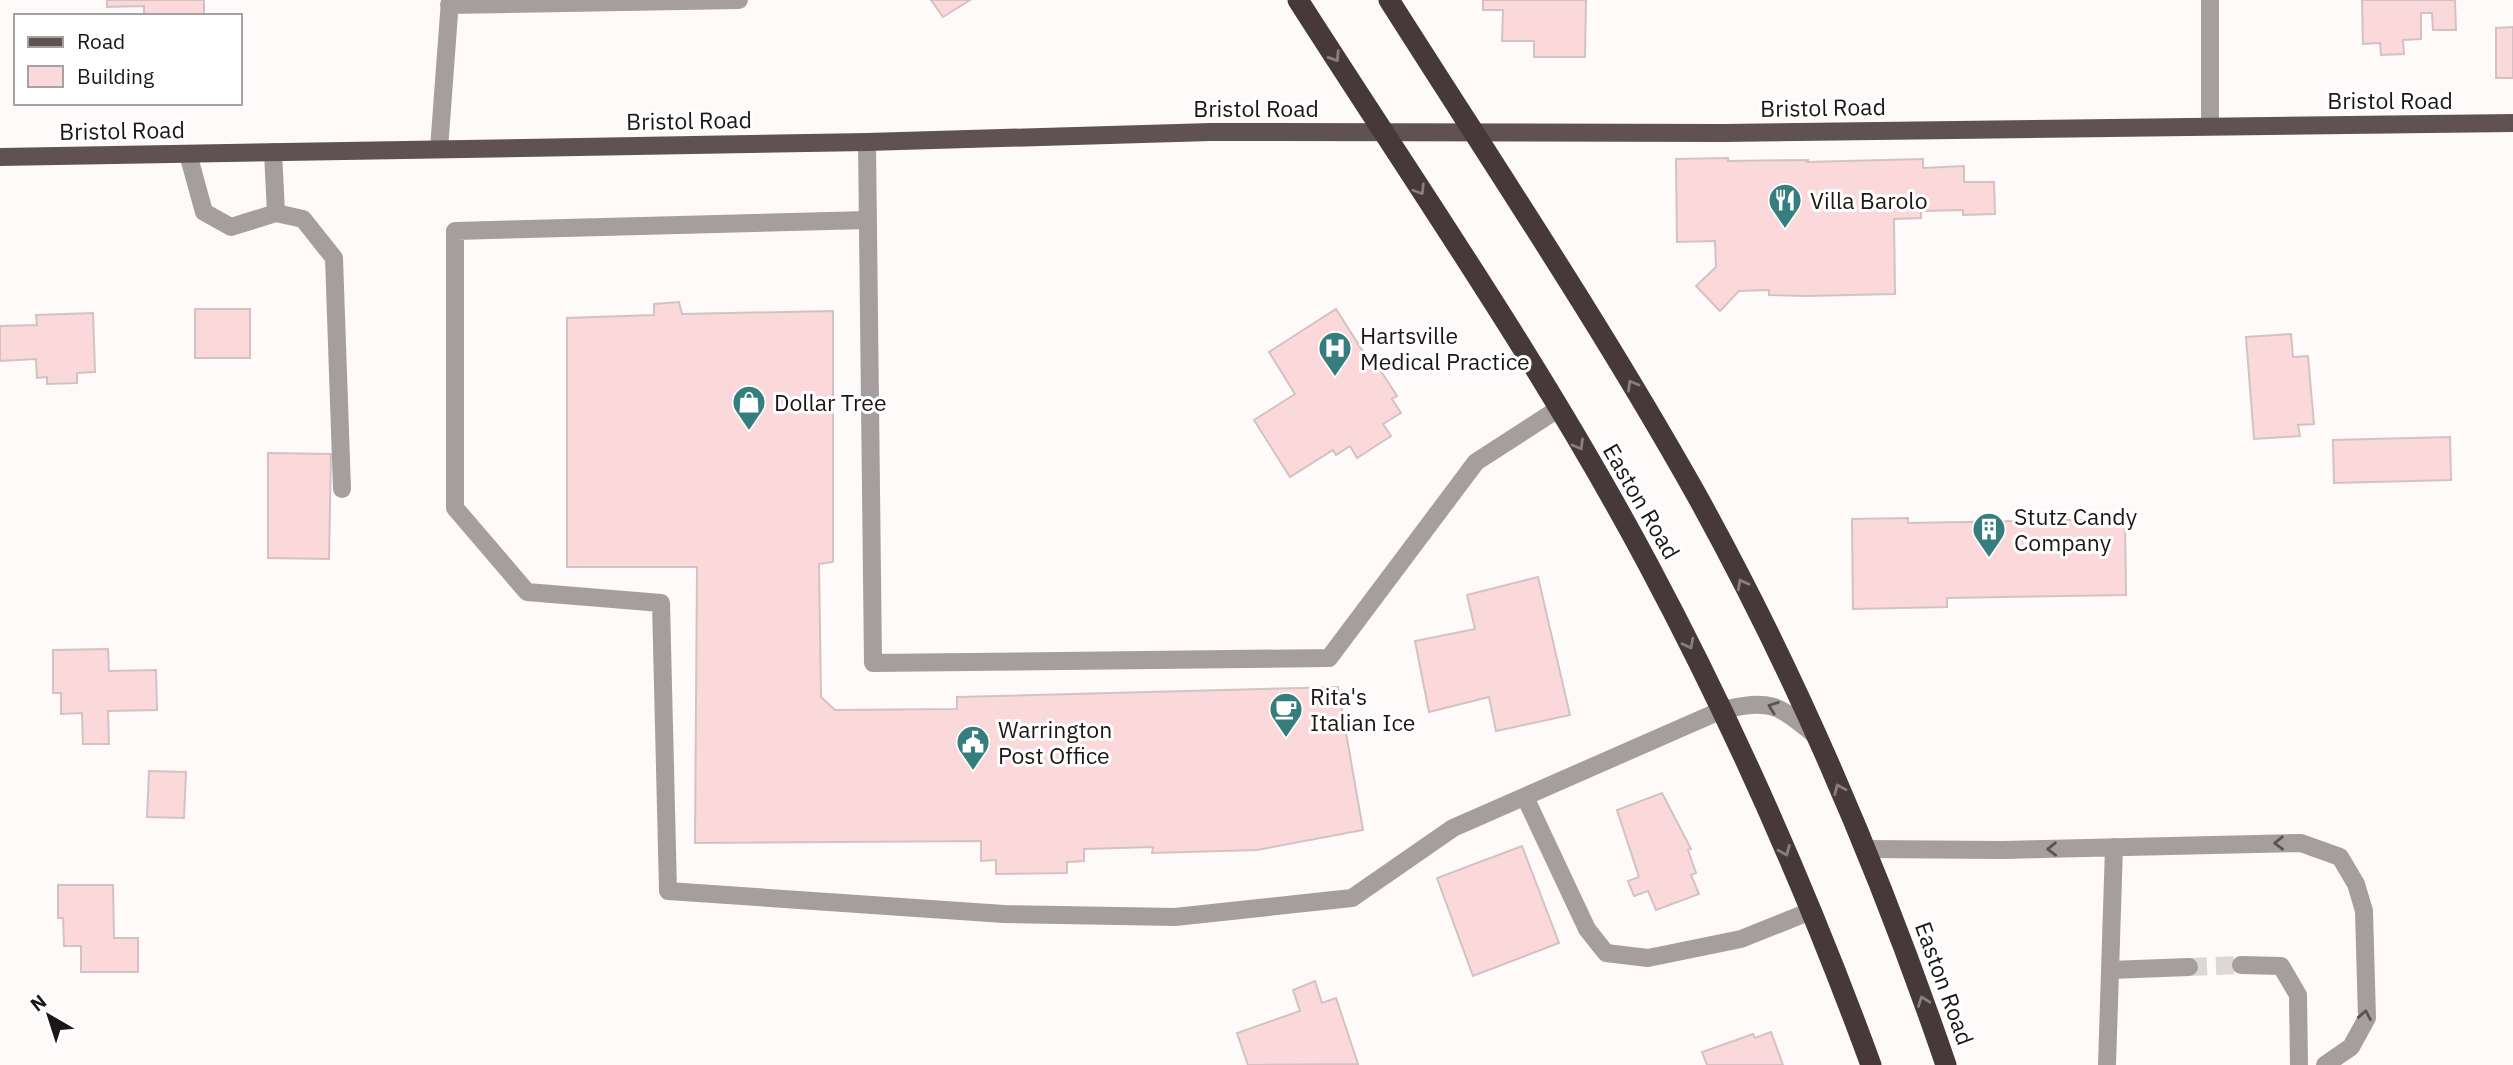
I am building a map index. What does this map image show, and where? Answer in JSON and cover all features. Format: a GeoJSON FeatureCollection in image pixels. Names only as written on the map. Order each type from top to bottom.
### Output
{"type":"FeatureCollection","features":[{"type":"Feature","properties":{"kind":"highway","name":"Easton Road"},"geometry":{"type":"LineString","coordinates":[[1298,0],[1558,409],[1647,563],[1722,710],[1811,911],[1871,1065]]}},
{"type":"Feature","properties":{"kind":"highway","name":"Easton Road"},"geometry":{"type":"LineString","coordinates":[[1389,0],[1621,367],[1696,495],[1782,659],[1895,920],[1946,1065]]}},
{"type":"Feature","properties":{"kind":"main road","name":"Bristol Road"},"geometry":{"type":"LineString","coordinates":[[0,157],[867,142],[1056,134],[1472,131],[1723,133],[2513,123]]}},
{"type":"Feature","properties":{"kind":"street"},"geometry":{"type":"LineString","coordinates":[[439,149],[450,2],[739,0]]}},
{"type":"Feature","properties":{"kind":"street"},"geometry":{"type":"LineString","coordinates":[[2210,0],[2210,125]]}},
{"type":"Feature","properties":{"kind":"street"},"geometry":{"type":"LineString","coordinates":[[867,142],[873,663],[1329,658],[1476,462],[1558,409]]}},
{"type":"Feature","properties":{"kind":"street"},"geometry":{"type":"LineString","coordinates":[[273,152],[276,214]]}},
{"type":"Feature","properties":{"kind":"street"},"geometry":{"type":"LineString","coordinates":[[188,154],[204,212],[231,227],[276,214],[303,219],[334,258],[342,489]]}},
{"type":"Feature","properties":{"kind":"street"},"geometry":{"type":"LineString","coordinates":[[867,220],[455,231],[455,508],[527,592],[661,603],[667,891],[1004,914],[1175,916],[1352,898],[1453,828],[1722,710],[1758,702],[1788,712],[1816,736]]}},
{"type":"Feature","properties":{"kind":"street"},"geometry":{"type":"LineString","coordinates":[[1525,797],[1587,929],[1606,953],[1648,958],[1662,956],[1741,939],[1811,911]]}},
{"type":"Feature","properties":{"kind":"street"},"geometry":{"type":"LineString","coordinates":[[1865,849],[2301,843],[2340,858],[2357,884],[2364,911],[2367,1018],[2351,1047],[2325,1065]]}},
{"type":"Feature","properties":{"kind":"street"},"geometry":{"type":"LineString","coordinates":[[2107,1065],[2115,847]]}},
{"type":"Feature","properties":{"kind":"street"},"geometry":{"type":"LineString","coordinates":[[2241,965],[2281,966],[2298,995],[2299,1065]]}},
{"type":"Feature","properties":{"kind":"street"},"geometry":{"type":"LineString","coordinates":[[2110,970],[2189,967]]}},
{"type":"Feature","properties":{"kind":"building"},"geometry":{"type":"Polygon","coordinates":[[[107,0],[204,0],[204,14],[144,14],[144,6],[107,7],[107,0]]]}},
{"type":"Feature","properties":{"kind":"building"},"geometry":{"type":"Polygon","coordinates":[[[931,0],[970,0],[943,17],[931,0]]]}},
{"type":"Feature","properties":{"kind":"building"},"geometry":{"type":"Polygon","coordinates":[[[1483,0],[1586,0],[1585,57],[1534,57],[1534,41],[1502,41],[1503,10],[1483,10],[1483,0]]]}},
{"type":"Feature","properties":{"kind":"building"},"geometry":{"type":"Polygon","coordinates":[[[2362,0],[2455,0],[2456,30],[2433,30],[2432,13],[2421,13],[2421,39],[2403,40],[2404,54],[2381,55],[2380,43],[2363,44],[2362,0]]]}},
{"type":"Feature","properties":{"kind":"building"},"geometry":{"type":"Polygon","coordinates":[[[2513,27],[2513,78],[2496,78],[2496,28],[2513,27]]]}},
{"type":"Feature","properties":{"kind":"building","name":"Villa Barolo"},"geometry":{"type":"Polygon","coordinates":[[[1728,158],[1728,161],[1808,160],[1807,162],[1923,159],[1923,168],[1964,166],[1964,182],[1994,182],[1995,214],[1963,215],[1963,210],[1921,211],[1921,218],[1894,219],[1895,294],[1805,296],[1769,295],[1769,290],[1739,291],[1720,311],[1696,286],[1716,267],[1715,241],[1677,242],[1676,159],[1728,158]]]}},
{"type":"Feature","properties":{"kind":"building"},"geometry":{"type":"Polygon","coordinates":[[[679,302],[682,314],[833,311],[833,562],[819,564],[821,697],[835,710],[957,709],[957,697],[1338,687],[1363,830],[1257,850],[1152,853],[1153,847],[1084,849],[1084,861],[1067,862],[1067,873],[996,874],[996,860],[981,861],[981,841],[695,843],[697,567],[567,567],[567,318],[654,315],[654,304],[679,302]]]}},
{"type":"Feature","properties":{"kind":"building"},"geometry":{"type":"Polygon","coordinates":[[[195,309],[250,309],[250,358],[195,358],[195,309]]]}},
{"type":"Feature","properties":{"kind":"building","name":"Hartsville Medical Practice"},"geometry":{"type":"Polygon","coordinates":[[[1336,309],[1369,361],[1373,359],[1397,396],[1392,399],[1401,413],[1383,424],[1391,436],[1357,458],[1350,446],[1336,455],[1333,450],[1290,477],[1254,420],[1295,394],[1269,352],[1336,309]]]}},
{"type":"Feature","properties":{"kind":"building"},"geometry":{"type":"Polygon","coordinates":[[[93,313],[95,372],[77,373],[77,383],[47,384],[47,377],[37,378],[36,359],[0,361],[0,326],[37,325],[36,315],[93,313]]]}},
{"type":"Feature","properties":{"kind":"building"},"geometry":{"type":"Polygon","coordinates":[[[2291,334],[2293,357],[2308,356],[2314,424],[2298,425],[2300,436],[2254,439],[2246,337],[2291,334]]]}},
{"type":"Feature","properties":{"kind":"building"},"geometry":{"type":"Polygon","coordinates":[[[2450,437],[2451,480],[2334,483],[2333,440],[2450,437]]]}},
{"type":"Feature","properties":{"kind":"building"},"geometry":{"type":"Polygon","coordinates":[[[268,453],[331,454],[329,559],[268,558],[268,453]]]}},
{"type":"Feature","properties":{"kind":"building","name":"Stutz Candy Company"},"geometry":{"type":"Polygon","coordinates":[[[1908,518],[1908,523],[2125,519],[2126,595],[1947,598],[1947,607],[1853,609],[1852,519],[1908,518]]]}},
{"type":"Feature","properties":{"kind":"building"},"geometry":{"type":"Polygon","coordinates":[[[1538,577],[1570,715],[1496,731],[1489,697],[1429,712],[1415,641],[1475,629],[1467,595],[1538,577]]]}},
{"type":"Feature","properties":{"kind":"building"},"geometry":{"type":"Polygon","coordinates":[[[108,649],[109,671],[156,670],[157,710],[108,711],[109,744],[83,744],[82,713],[61,714],[61,693],[53,693],[53,650],[108,649]]]}},
{"type":"Feature","properties":{"kind":"building"},"geometry":{"type":"Polygon","coordinates":[[[149,771],[186,772],[184,818],[147,817],[149,771]]]}},
{"type":"Feature","properties":{"kind":"building"},"geometry":{"type":"Polygon","coordinates":[[[1662,793],[1691,849],[1688,850],[1696,873],[1691,875],[1699,894],[1656,910],[1648,891],[1634,896],[1628,881],[1639,877],[1617,810],[1662,793]]]}},
{"type":"Feature","properties":{"kind":"building"},"geometry":{"type":"Polygon","coordinates":[[[1522,846],[1559,943],[1473,976],[1437,878],[1522,846]]]}},
{"type":"Feature","properties":{"kind":"building"},"geometry":{"type":"Polygon","coordinates":[[[58,885],[113,885],[114,938],[138,938],[138,972],[81,972],[81,946],[64,946],[63,918],[58,918],[58,885]]]}},
{"type":"Feature","properties":{"kind":"building"},"geometry":{"type":"Polygon","coordinates":[[[1315,981],[1322,1003],[1336,998],[1358,1064],[1248,1065],[1237,1033],[1300,1011],[1293,990],[1315,981]]]}},
{"type":"Feature","properties":{"kind":"building"},"geometry":{"type":"Polygon","coordinates":[[[1771,1032],[1783,1065],[1707,1065],[1702,1052],[1753,1034],[1755,1038],[1771,1032]]]}},
{"type":"Feature","properties":{"kind":"tunnel"},"geometry":{"type":"LineString","coordinates":[[2189,967],[2241,965]]}},
{"type":"Feature","properties":{"kind":"place","name":"Villa Barolo"},"geometry":{"type":"Point","coordinates":[1785,230]}},
{"type":"Feature","properties":{"kind":"place","name":"Hartsville Medical Practice"},"geometry":{"type":"Point","coordinates":[1335,378]}},
{"type":"Feature","properties":{"kind":"place","name":"Dollar Tree"},"geometry":{"type":"Point","coordinates":[749,432]}},
{"type":"Feature","properties":{"kind":"place","name":"Stutz Candy Company"},"geometry":{"type":"Point","coordinates":[1989,559]}},
{"type":"Feature","properties":{"kind":"place","name":"Rita's Italian Ice"},"geometry":{"type":"Point","coordinates":[1286,739]}},
{"type":"Feature","properties":{"kind":"place","name":"Warrington Post Office"},"geometry":{"type":"Point","coordinates":[973,772]}}]}
